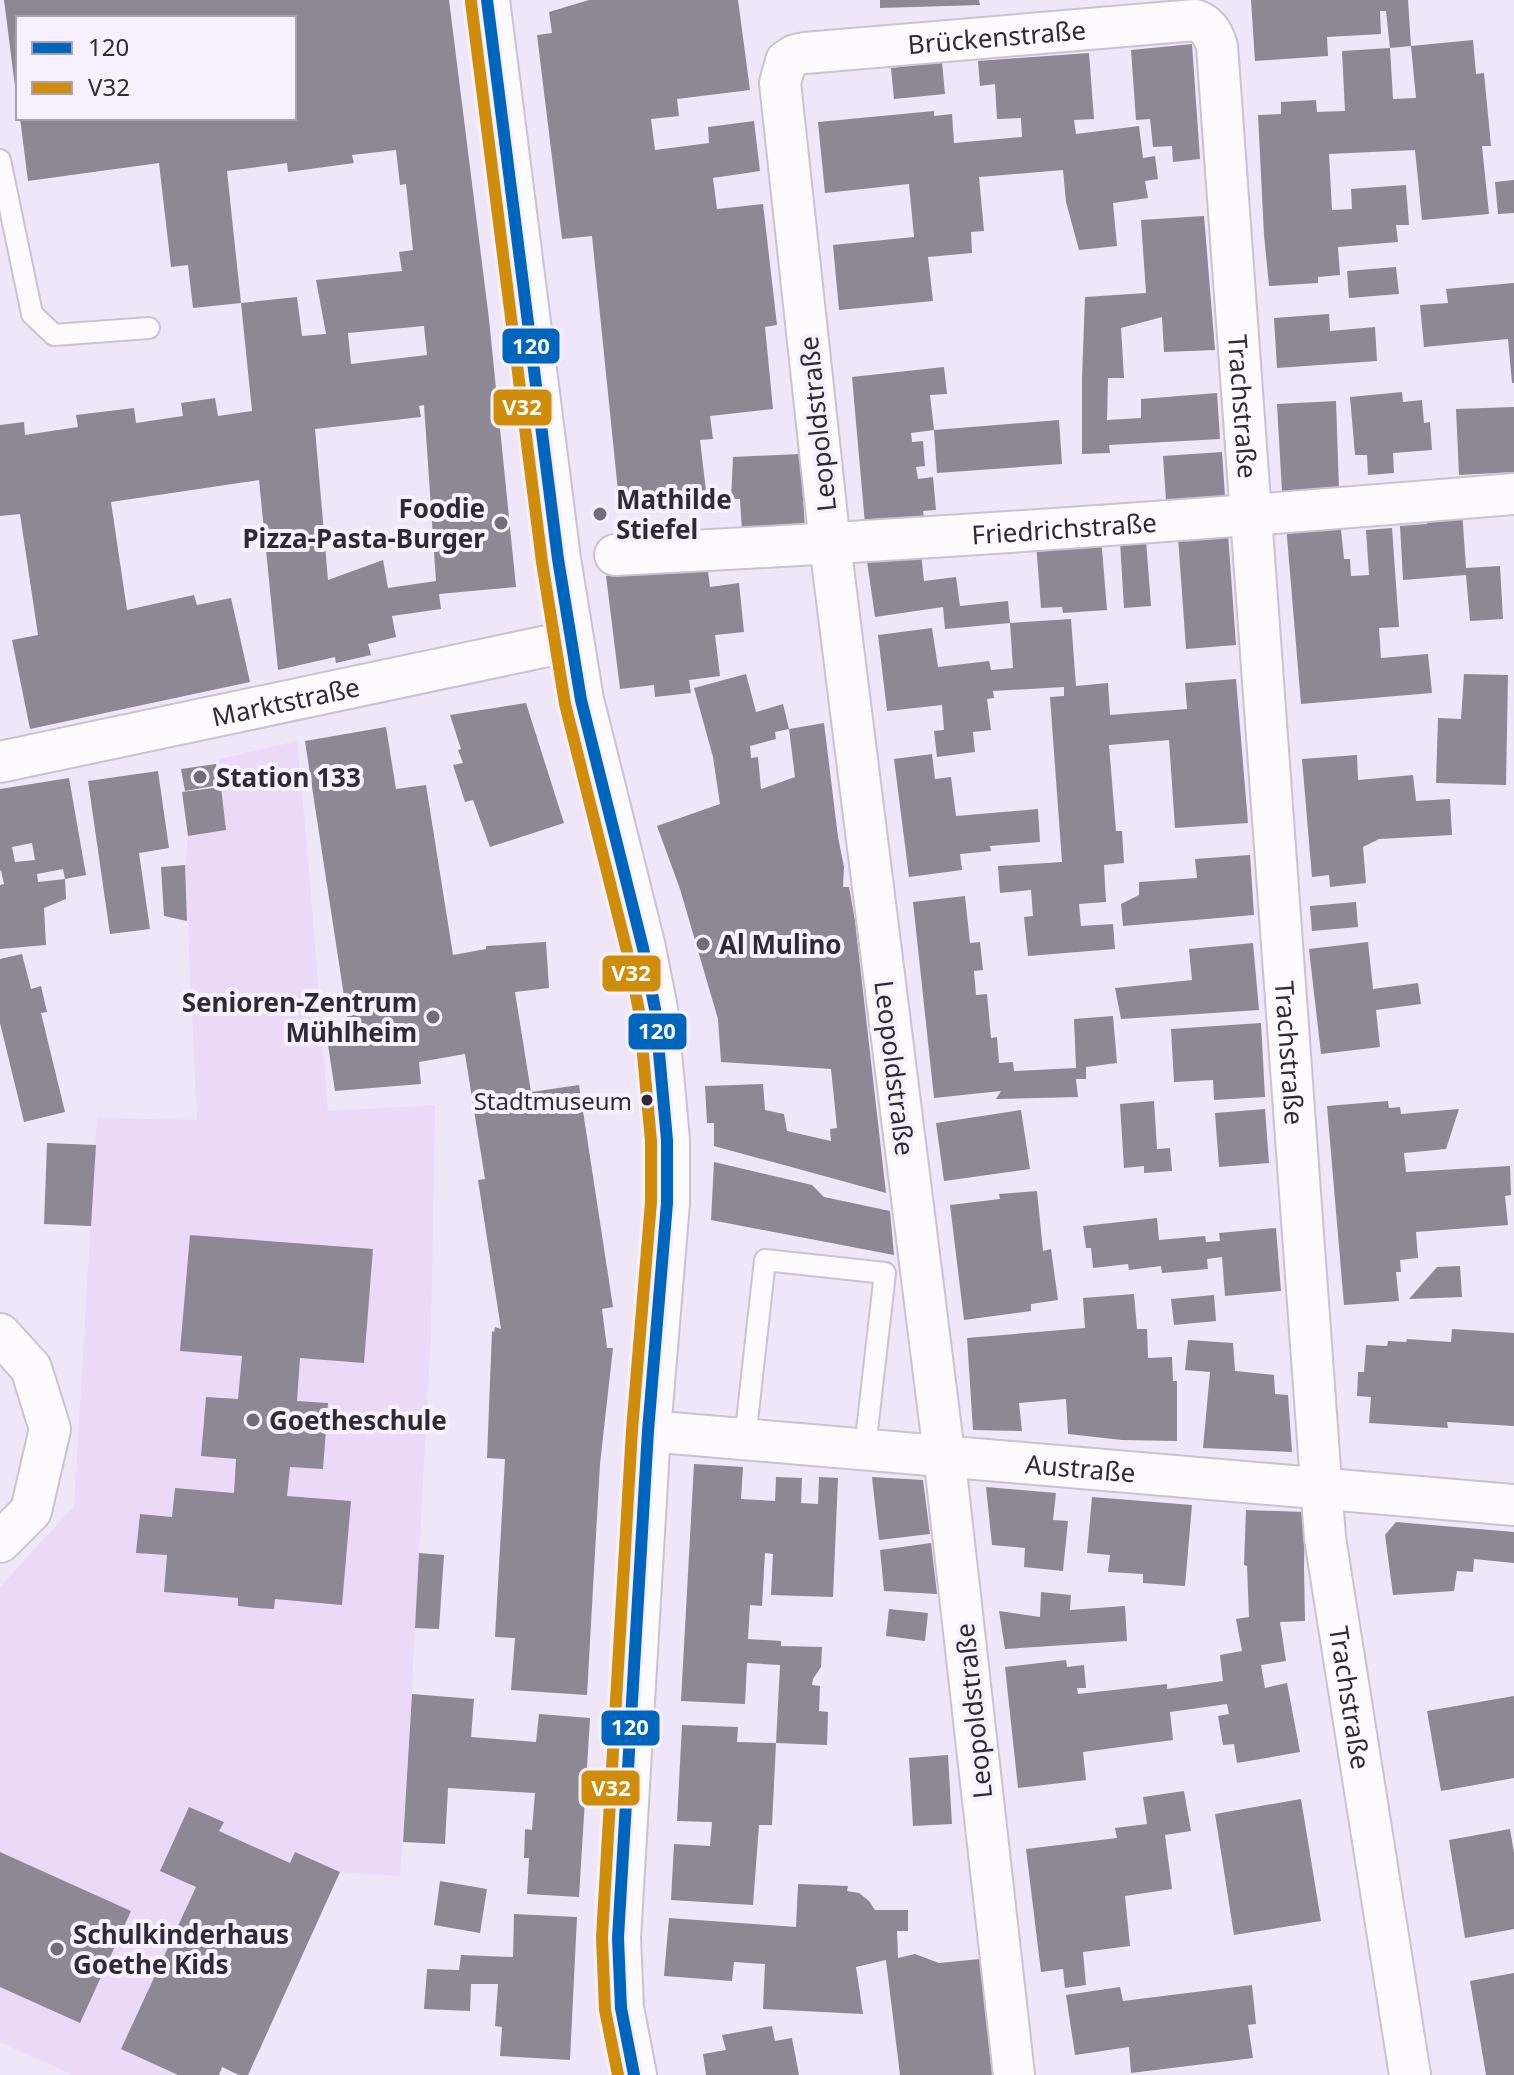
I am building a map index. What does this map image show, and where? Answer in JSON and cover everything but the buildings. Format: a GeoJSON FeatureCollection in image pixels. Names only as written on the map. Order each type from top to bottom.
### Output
{"type":"FeatureCollection","features":[{"type":"Feature","properties":{"kind":"main road"},"geometry":{"type":"LineString","coordinates":[[487,0],[571,641],[584,714],[643,948],[665,1096],[667,1203],[648,1431],[618,1938],[621,2008],[634,2075]]}},
{"type":"Feature","properties":{"kind":"street","name":"Brückenstraße"},"geometry":{"type":"LineString","coordinates":[[786,61],[805,53],[1195,20],[1207,27]]}},
{"type":"Feature","properties":{"kind":"street","name":"Trachstraße"},"geometry":{"type":"LineString","coordinates":[[1207,27],[1217,46],[1325,1538],[1410,2075]]}},
{"type":"Feature","properties":{"kind":"street","name":"Leopoldstraße"},"geometry":{"type":"LineString","coordinates":[[786,61],[780,83],[830,544],[944,1454],[1014,2075]]}},
{"type":"Feature","properties":{"kind":"street","name":"Friedrichstraße"},"geometry":{"type":"LineString","coordinates":[[615,555],[1252,516],[1514,494]]}},
{"type":"Feature","properties":{"kind":"street","name":"Marktstraße"},"geometry":{"type":"LineString","coordinates":[[0,762],[571,641]]}},
{"type":"Feature","properties":{"kind":"street"},"geometry":{"type":"LineString","coordinates":[[0,1334],[31,1368],[50,1429],[31,1511],[0,1542]]}},
{"type":"Feature","properties":{"kind":"street","name":"Austraße"},"geometry":{"type":"LineString","coordinates":[[648,1431],[1514,1505]]}},
{"type":"Feature","properties":{"kind":"lane"},"geometry":{"type":"LineString","coordinates":[[0,160],[32,314],[54,335],[149,328]]}},
{"type":"Feature","properties":{"kind":"lane"},"geometry":{"type":"LineString","coordinates":[[745,1439],[765,1260],[885,1273],[865,1448]]}},
{"type":"Feature","properties":{"kind":"shaded area","name":"Goetheschule"},"geometry":{"type":"Polygon","coordinates":[[[297,741],[328,1111],[435,1105],[431,1334],[400,1876],[340,1872],[296,1852],[290,1863],[219,1831],[223,1822],[189,1807],[160,1871],[196,1887],[121,2049],[178,2075],[73,2075],[0,2042],[0,1587],[74,1506],[97,1118],[197,1120],[185,865],[188,836],[226,830],[219,759],[297,741]]]}},
{"type":"Feature","properties":{"kind":"transit line","name":"120"},"geometry":{"type":"LineString","coordinates":[[487,0],[558,559],[581,700],[643,948],[655,1009],[667,1140],[667,1203],[648,1431],[618,1938],[621,2008],[634,2075]]}},
{"type":"Feature","properties":{"kind":"transit line","name":"V32"},"geometry":{"type":"LineString","coordinates":[[471,2],[542,562],[565,704],[639,1011],[651,1141],[651,1202],[632,1430],[602,1937],[605,2010],[618,2075]]}},
{"type":"Feature","properties":{"kind":"place","name":"Mathilde Stiefel"},"geometry":{"type":"Point","coordinates":[600,514]}},
{"type":"Feature","properties":{"kind":"place","name":"Foodie Pizza-Pasta-Burger"},"geometry":{"type":"Point","coordinates":[501,523]}},
{"type":"Feature","properties":{"kind":"place","name":"Station 133"},"geometry":{"type":"Point","coordinates":[200,777]}},
{"type":"Feature","properties":{"kind":"place","name":"Al Mulino"},"geometry":{"type":"Point","coordinates":[703,944]}},
{"type":"Feature","properties":{"kind":"place","name":"Senioren-Zentrum Mühlheim"},"geometry":{"type":"Point","coordinates":[433,1017]}},
{"type":"Feature","properties":{"kind":"place","name":"Stadtmuseum"},"geometry":{"type":"Point","coordinates":[647,1100]}},
{"type":"Feature","properties":{"kind":"place","name":"Goetheschule"},"geometry":{"type":"Point","coordinates":[253,1420]}},
{"type":"Feature","properties":{"kind":"place","name":"Schulkinderhaus Goethe Kids"},"geometry":{"type":"Point","coordinates":[57,1949]}}]}
